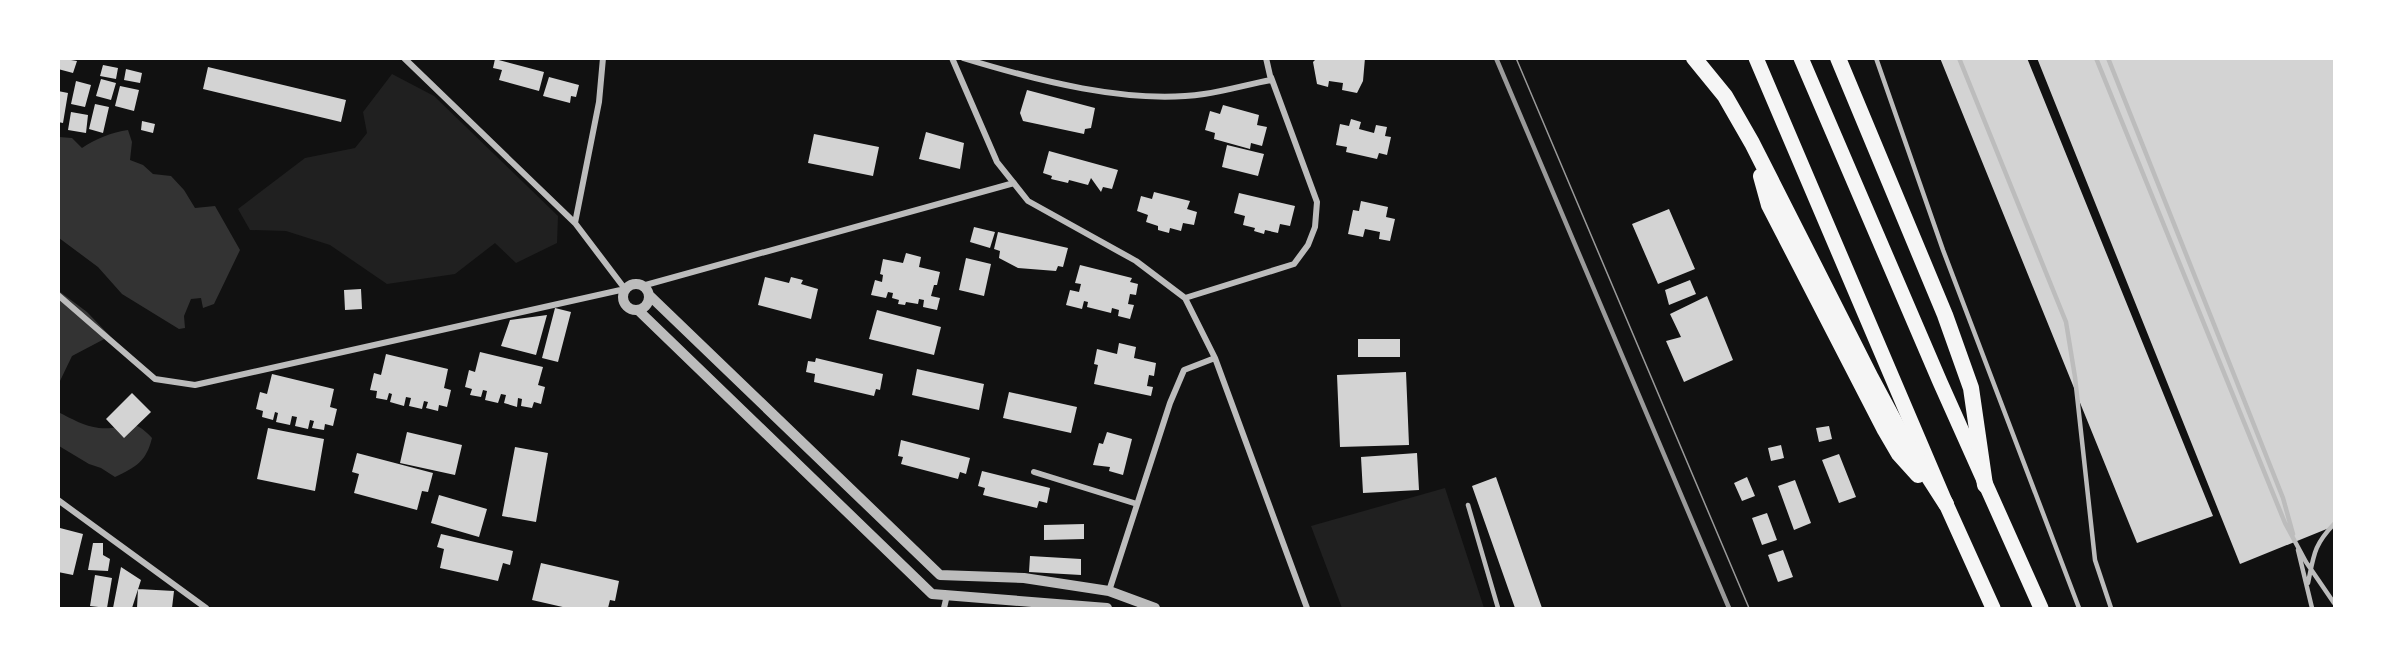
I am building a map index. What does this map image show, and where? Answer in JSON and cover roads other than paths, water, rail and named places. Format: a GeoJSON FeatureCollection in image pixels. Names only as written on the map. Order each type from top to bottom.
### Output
{"type":"FeatureCollection","features":[{"type":"Feature","properties":{"kind":"highway"},"geometry":{"type":"LineString","coordinates":[[1694,58],[1725,96],[1752,143],[1881,397],[1901,434],[1946,504]]}},
{"type":"Feature","properties":{"kind":"highway"},"geometry":{"type":"LineString","coordinates":[[1756,58],[1993,609]]}},
{"type":"Feature","properties":{"kind":"highway"},"geometry":{"type":"LineString","coordinates":[[1801,58],[2040,609]]}},
{"type":"Feature","properties":{"kind":"highway"},"geometry":{"type":"LineString","coordinates":[[1838,58],[1945,315],[1971,388],[1986,485]]}},
{"type":"Feature","properties":{"kind":"street"},"geometry":{"type":"LineString","coordinates":[[404,58],[575,223],[625,289],[623,303],[629,309],[639,311],[933,594],[1107,609]]}},
{"type":"Feature","properties":{"kind":"street"},"geometry":{"type":"LineString","coordinates":[[575,223],[599,102],[603,58]]}},
{"type":"Feature","properties":{"kind":"street"},"geometry":{"type":"LineString","coordinates":[[952,58],[997,162],[1028,201],[1136,261],[1185,298],[1215,358],[1307,609]]}},
{"type":"Feature","properties":{"kind":"street"},"geometry":{"type":"LineString","coordinates":[[963,58],[1072,86],[1147,96],[1203,94],[1271,80],[1266,58]]}},
{"type":"Feature","properties":{"kind":"street"},"geometry":{"type":"LineString","coordinates":[[1185,298],[1294,264],[1308,246],[1315,227],[1317,202],[1266,58]]}},
{"type":"Feature","properties":{"kind":"street"},"geometry":{"type":"LineString","coordinates":[[58,295],[155,379],[195,385],[625,289],[635,284],[642,286],[1014,183]]}},
{"type":"Feature","properties":{"kind":"street"},"geometry":{"type":"LineString","coordinates":[[642,286],[940,575],[1024,578],[1109,591],[1155,609]]}},
{"type":"Feature","properties":{"kind":"street"},"geometry":{"type":"LineString","coordinates":[[639,311],[646,307],[649,295]]}},
{"type":"Feature","properties":{"kind":"street"},"geometry":{"type":"LineString","coordinates":[[1109,591],[1170,403],[1184,370],[1215,358]]}},
{"type":"Feature","properties":{"kind":"street"},"geometry":{"type":"LineString","coordinates":[[1034,472],[1137,504]]}},
{"type":"Feature","properties":{"kind":"street"},"geometry":{"type":"LineString","coordinates":[[58,500],[206,609]]}},
{"type":"Feature","properties":{"kind":"street"},"geometry":{"type":"LineString","coordinates":[[944,609],[947,595]]}},
{"type":"Feature","properties":{"kind":"lane"},"geometry":{"type":"LineString","coordinates":[[1876,58],[1943,250],[2079,609]]}},
{"type":"Feature","properties":{"kind":"lane"},"geometry":{"type":"LineString","coordinates":[[1959,58],[2066,322],[2075,377],[2095,560],[2111,609]]}},
{"type":"Feature","properties":{"kind":"lane"},"geometry":{"type":"LineString","coordinates":[[2096,58],[2285,523],[2306,562],[2334,603]]}},
{"type":"Feature","properties":{"kind":"lane"},"geometry":{"type":"LineString","coordinates":[[2108,58],[2283,498],[2308,585],[2312,609]]}},
{"type":"Feature","properties":{"kind":"lane"},"geometry":{"type":"LineString","coordinates":[[1468,505],[1498,609]]}},
{"type":"Feature","properties":{"kind":"lane"},"geometry":{"type":"LineString","coordinates":[[2308,585],[2313,556],[2320,539],[2334,524]]}},
{"type":"Feature","properties":{"kind":"tram line"},"geometry":{"type":"LineString","coordinates":[[1516,58],[1749,608]]}},
{"type":"Feature","properties":{"kind":"railway"},"geometry":{"type":"LineString","coordinates":[[1496,58],[1729,608]]}}]}
